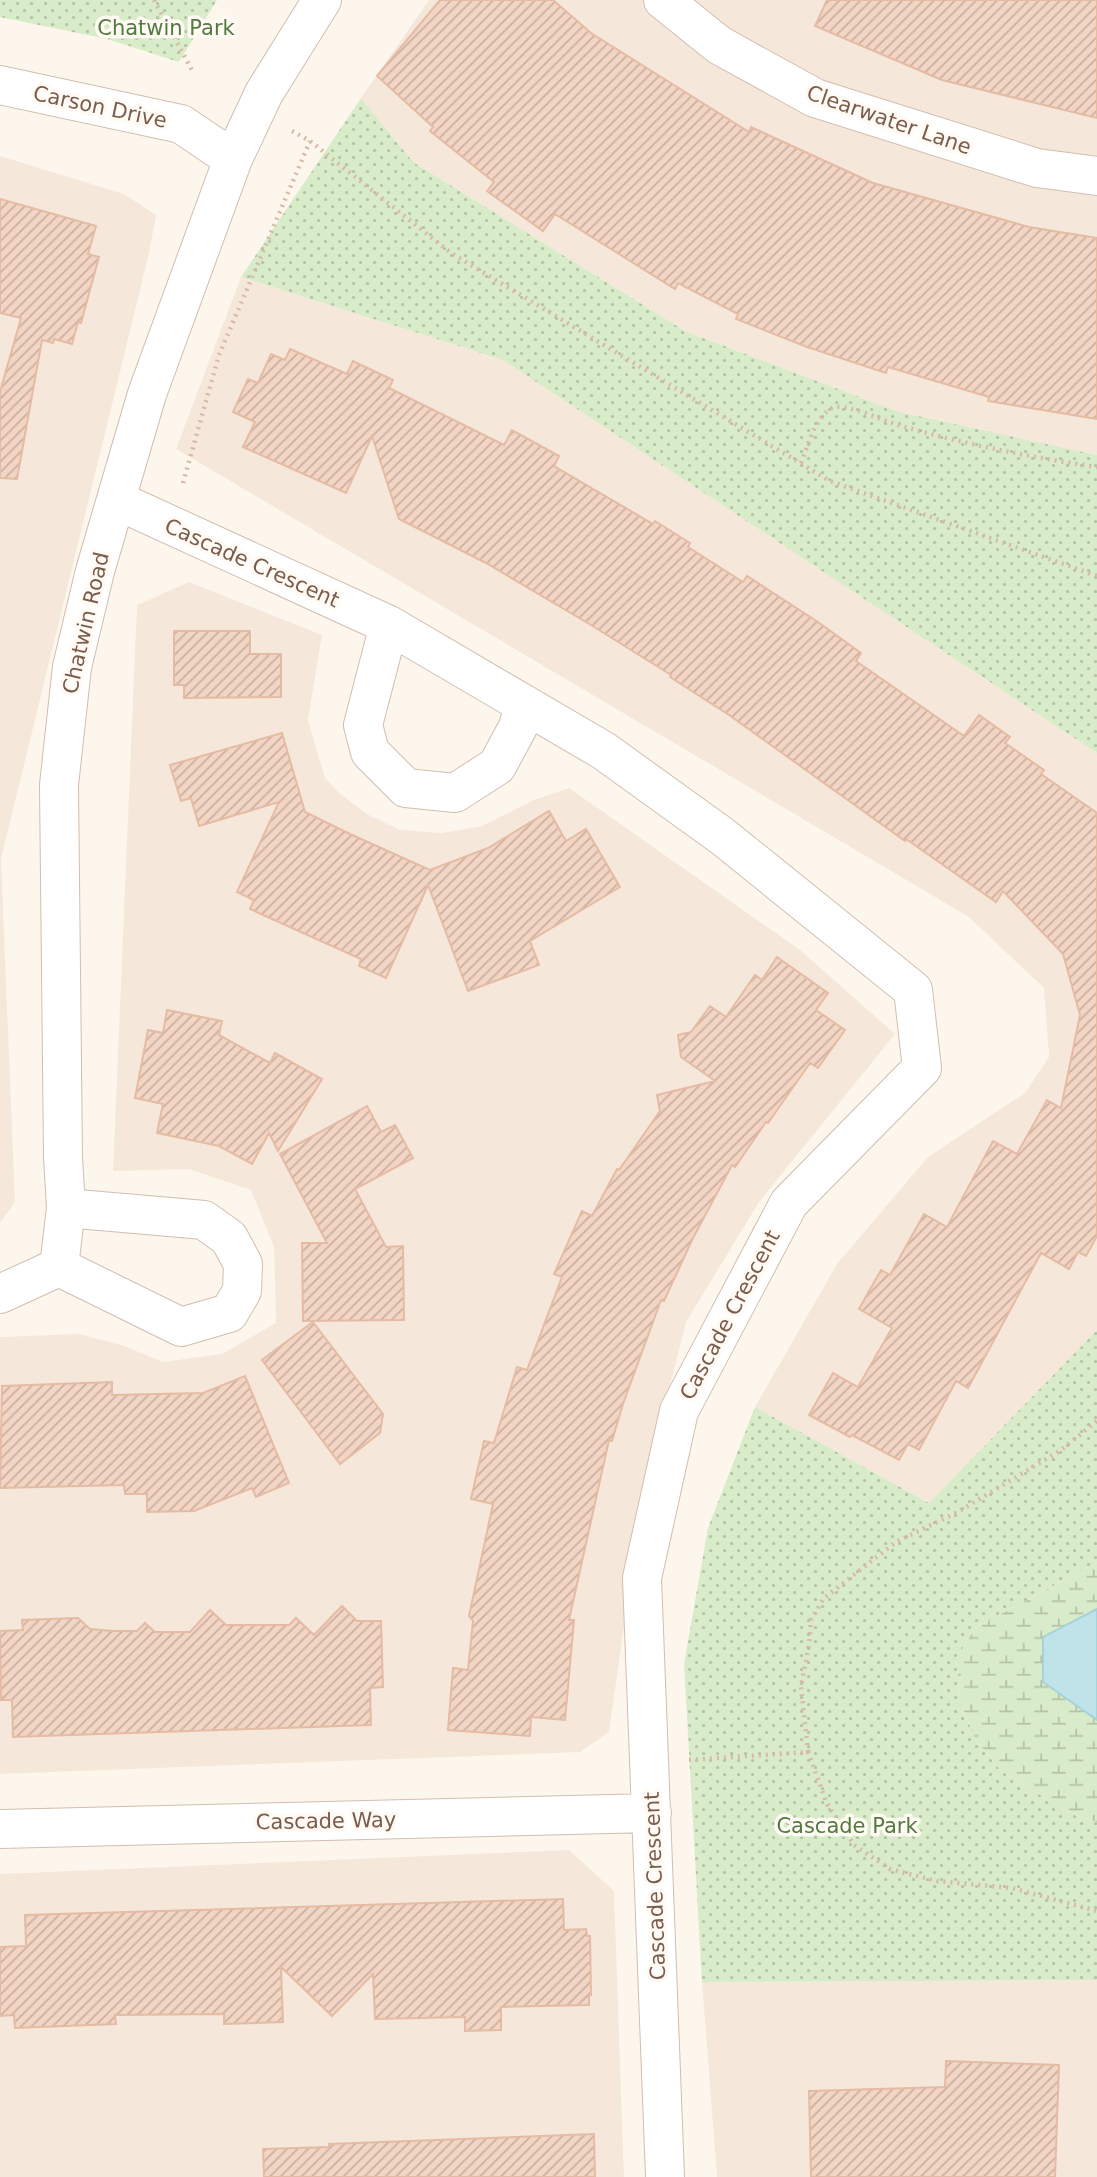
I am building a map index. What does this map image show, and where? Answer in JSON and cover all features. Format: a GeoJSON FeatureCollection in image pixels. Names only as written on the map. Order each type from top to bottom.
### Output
{"type":"FeatureCollection","features":[{"type":"Feature","properties":{"kind":"street","name":"Chatwin Road"},"geometry":{"type":"LineString","coordinates":[[59,1267],[66,1208],[63,1157],[59,785],[72,667],[95,571],[147,394],[233,159],[254,111],[322,0]]}},
{"type":"Feature","properties":{"kind":"street","name":"Clearwater Lane"},"geometry":{"type":"LineString","coordinates":[[663,0],[719,45],[815,98],[1037,168],[1097,176]]}},
{"type":"Feature","properties":{"kind":"street","name":"Carson Drive"},"geometry":{"type":"LineString","coordinates":[[0,85],[181,124],[233,159]]}},
{"type":"Feature","properties":{"kind":"street","name":"Cascade Crescent"},"geometry":{"type":"LineString","coordinates":[[116,500],[389,625],[604,751],[722,836],[913,990],[922,1068],[789,1203],[679,1411],[642,1578],[664,2177]]}},
{"type":"Feature","properties":{"kind":"street"},"geometry":{"type":"LineString","coordinates":[[389,625],[363,725],[370,752],[405,788],[455,793],[497,766],[517,727],[524,704]]}},
{"type":"Feature","properties":{"kind":"street"},"geometry":{"type":"LineString","coordinates":[[0,1294],[59,1267],[181,1327],[229,1313],[242,1291],[243,1264],[229,1238],[204,1220],[66,1208]]}},
{"type":"Feature","properties":{"kind":"street","name":"Cascade Way"},"geometry":{"type":"LineString","coordinates":[[0,1829],[652,1813]]}},
{"type":"Feature","properties":{"kind":"path"},"geometry":{"type":"LineString","coordinates":[[154,0],[193,72]]}},
{"type":"Feature","properties":{"kind":"path"},"geometry":{"type":"LineString","coordinates":[[254,111],[310,141],[451,253],[830,481],[1097,576]]}},
{"type":"Feature","properties":{"kind":"path"},"geometry":{"type":"LineString","coordinates":[[183,483],[219,355],[310,141]]}},
{"type":"Feature","properties":{"kind":"path"},"geometry":{"type":"LineString","coordinates":[[801,463],[822,414],[834,407],[845,407],[897,425],[1021,456],[1097,467]]}},
{"type":"Feature","properties":{"kind":"path"},"geometry":{"type":"LineString","coordinates":[[1097,1421],[1061,1450],[958,1512],[896,1542],[823,1599],[811,1620],[801,1687],[808,1752],[827,1804],[854,1845],[890,1869],[937,1881],[1013,1888],[1097,1911]]}},
{"type":"Feature","properties":{"kind":"path"},"geometry":{"type":"LineString","coordinates":[[682,1760],[808,1752]]}},
{"type":"Feature","properties":{"kind":"shaded area"},"geometry":{"type":"Polygon","coordinates":[[[429,0],[1097,0],[1097,455],[899,412],[685,331],[413,162],[361,98],[429,0]]]}},
{"type":"Feature","properties":{"kind":"shaded area"},"geometry":{"type":"Polygon","coordinates":[[[0,156],[124,194],[156,215],[1,859],[15,1202],[0,1223],[0,156]]]}},
{"type":"Feature","properties":{"kind":"shaded area"},"geometry":{"type":"Polygon","coordinates":[[[241,277],[503,360],[1097,753],[1097,1330],[929,1503],[755,1407],[837,1264],[928,1157],[1025,1093],[1049,1057],[1044,988],[969,917],[176,449],[241,277]]]}},
{"type":"Feature","properties":{"kind":"shaded area"},"geometry":{"type":"Polygon","coordinates":[[[189,582],[322,635],[308,720],[325,778],[339,793],[367,814],[400,830],[442,833],[482,826],[534,800],[569,788],[800,950],[895,1034],[759,1202],[686,1322],[643,1491],[609,1732],[580,1752],[0,1774],[0,1337],[79,1334],[122,1345],[163,1362],[222,1354],[276,1323],[274,1247],[251,1190],[189,1169],[113,1171],[137,605],[189,582]]]}},
{"type":"Feature","properties":{"kind":"shaded area"},"geometry":{"type":"Polygon","coordinates":[[[569,1850],[614,1891],[624,2177],[0,2177],[0,1874],[569,1850]]]}},
{"type":"Feature","properties":{"kind":"shaded area"},"geometry":{"type":"Polygon","coordinates":[[[1097,1980],[1097,2177],[717,2177],[702,1982],[1097,1980]]]}},
{"type":"Feature","properties":{"kind":"green space","name":"Chatwin Park"},"geometry":{"type":"Polygon","coordinates":[[[0,0],[217,0],[179,62],[107,39],[0,17],[0,0]]]}},
{"type":"Feature","properties":{"kind":"green space"},"geometry":{"type":"Polygon","coordinates":[[[361,98],[413,162],[685,331],[899,412],[1097,455],[1097,753],[503,360],[241,277],[361,98]]]}},
{"type":"Feature","properties":{"kind":"green space","name":"Cascade Park"},"geometry":{"type":"Polygon","coordinates":[[[1097,1330],[1097,1562],[975,1628],[956,1659],[961,1704],[975,1739],[1000,1770],[1071,1814],[1097,1822],[1097,1980],[702,1982],[684,1664],[708,1528],[755,1407],[929,1503],[1097,1330]]]}},
{"type":"Feature","properties":{"kind":"green space"},"geometry":{"type":"Polygon","coordinates":[[[1097,1562],[1097,1609],[1043,1638],[1043,1682],[1097,1720],[1097,1822],[1071,1814],[1000,1770],[975,1739],[961,1704],[956,1659],[975,1628],[1097,1562]]]}},
{"type":"Feature","properties":{"kind":"water"},"geometry":{"type":"Polygon","coordinates":[[[1097,1609],[1097,1720],[1043,1682],[1043,1637],[1097,1609]]]}},
{"type":"Feature","properties":{"kind":"building"},"geometry":{"type":"Polygon","coordinates":[[[440,0],[553,0],[591,33],[749,132],[751,127],[873,183],[1029,227],[1097,238],[1097,419],[988,401],[989,397],[888,367],[886,373],[807,347],[736,319],[738,314],[678,283],[675,289],[555,214],[543,231],[487,191],[494,182],[430,131],[433,127],[377,76],[440,0]]]}},
{"type":"Feature","properties":{"kind":"building"},"geometry":{"type":"Polygon","coordinates":[[[827,0],[1097,0],[1097,118],[942,80],[815,26],[827,0]]]}},
{"type":"Feature","properties":{"kind":"building"},"geometry":{"type":"Polygon","coordinates":[[[0,199],[96,226],[88,254],[99,257],[81,323],[78,322],[72,344],[54,339],[53,343],[42,340],[17,479],[0,478],[0,392],[21,318],[0,313],[0,199]]]}},
{"type":"Feature","properties":{"kind":"building"},"geometry":{"type":"Polygon","coordinates":[[[290,349],[347,374],[353,361],[393,380],[389,388],[504,445],[512,430],[559,456],[554,466],[653,524],[655,521],[690,543],[688,547],[743,582],[747,576],[818,622],[861,653],[856,661],[964,736],[979,715],[1010,737],[1005,743],[1044,770],[1041,774],[1097,813],[1097,1236],[1086,1256],[1078,1252],[1069,1269],[1041,1253],[968,1388],[956,1381],[919,1450],[908,1444],[899,1460],[809,1415],[833,1373],[858,1387],[892,1328],[859,1309],[881,1270],[890,1275],[924,1214],[947,1227],[993,1141],[1017,1154],[1047,1100],[1061,1108],[1080,1015],[1063,954],[1003,891],[996,902],[906,839],[905,841],[729,715],[670,677],[671,675],[486,563],[399,519],[372,436],[346,493],[243,447],[255,422],[233,412],[248,379],[258,383],[271,354],[285,360],[290,349]]]}},
{"type":"Feature","properties":{"kind":"building"},"geometry":{"type":"Polygon","coordinates":[[[174,631],[250,631],[250,654],[281,654],[281,697],[184,698],[184,685],[174,685],[174,631]]]}},
{"type":"Feature","properties":{"kind":"building"},"geometry":{"type":"Polygon","coordinates":[[[282,733],[305,812],[350,834],[430,870],[488,848],[549,811],[566,841],[586,829],[620,887],[530,941],[539,965],[468,991],[428,885],[386,978],[359,966],[361,959],[250,909],[254,900],[237,892],[279,802],[199,826],[191,798],[181,801],[170,765],[282,733]]]}},
{"type":"Feature","properties":{"kind":"building"},"geometry":{"type":"Polygon","coordinates":[[[777,957],[828,993],[816,1010],[845,1030],[818,1068],[810,1063],[735,1167],[732,1165],[693,1238],[664,1301],[661,1300],[612,1441],[609,1440],[569,1620],[574,1620],[565,1720],[531,1717],[530,1736],[448,1730],[453,1668],[468,1670],[473,1621],[469,1616],[493,1504],[471,1499],[484,1441],[494,1443],[517,1367],[527,1370],[562,1277],[554,1274],[582,1211],[592,1216],[617,1169],[619,1170],[660,1111],[657,1095],[715,1081],[681,1057],[678,1035],[691,1032],[710,1006],[726,1017],[755,975],[762,980],[777,957]]]}},
{"type":"Feature","properties":{"kind":"building"},"geometry":{"type":"Polygon","coordinates":[[[167,1010],[222,1021],[219,1035],[270,1063],[275,1053],[322,1079],[278,1151],[269,1133],[252,1164],[219,1146],[157,1133],[163,1104],[135,1098],[148,1030],[163,1033],[167,1010]]]}},
{"type":"Feature","properties":{"kind":"building"},"geometry":{"type":"Polygon","coordinates":[[[367,1106],[381,1132],[395,1125],[413,1158],[355,1189],[386,1247],[403,1246],[404,1320],[303,1321],[302,1243],[327,1243],[280,1154],[367,1106]]]}},
{"type":"Feature","properties":{"kind":"building"},"geometry":{"type":"Polygon","coordinates":[[[313,1322],[383,1414],[380,1433],[340,1464],[262,1360],[313,1322]]]}},
{"type":"Feature","properties":{"kind":"building"},"geometry":{"type":"Polygon","coordinates":[[[245,1376],[289,1483],[256,1497],[252,1488],[194,1511],[147,1512],[147,1494],[125,1494],[124,1485],[0,1488],[2,1386],[112,1382],[112,1395],[203,1393],[245,1376]]]}},
{"type":"Feature","properties":{"kind":"building"},"geometry":{"type":"Polygon","coordinates":[[[342,1606],[357,1621],[381,1621],[383,1687],[370,1688],[371,1725],[13,1737],[12,1700],[1,1700],[0,1631],[23,1630],[22,1620],[78,1618],[90,1629],[137,1631],[145,1623],[155,1632],[190,1632],[210,1610],[226,1625],[289,1625],[296,1618],[314,1635],[342,1606]]]}},
{"type":"Feature","properties":{"kind":"building"},"geometry":{"type":"Polygon","coordinates":[[[563,1899],[564,1930],[586,1929],[587,1936],[590,1936],[589,2005],[501,2007],[501,2030],[465,2031],[465,2017],[375,2019],[373,1974],[332,2016],[281,1967],[283,2022],[224,2024],[224,2014],[115,2015],[116,2024],[15,2028],[14,2015],[0,2016],[0,1947],[26,1946],[25,1915],[563,1899]]]}},
{"type":"Feature","properties":{"kind":"building"},"geometry":{"type":"Polygon","coordinates":[[[946,2061],[1059,2065],[1055,2177],[811,2177],[809,2091],[945,2087],[946,2061]]]}},
{"type":"Feature","properties":{"kind":"building"},"geometry":{"type":"Polygon","coordinates":[[[594,2134],[595,2177],[264,2177],[263,2149],[594,2134]]]}}]}
